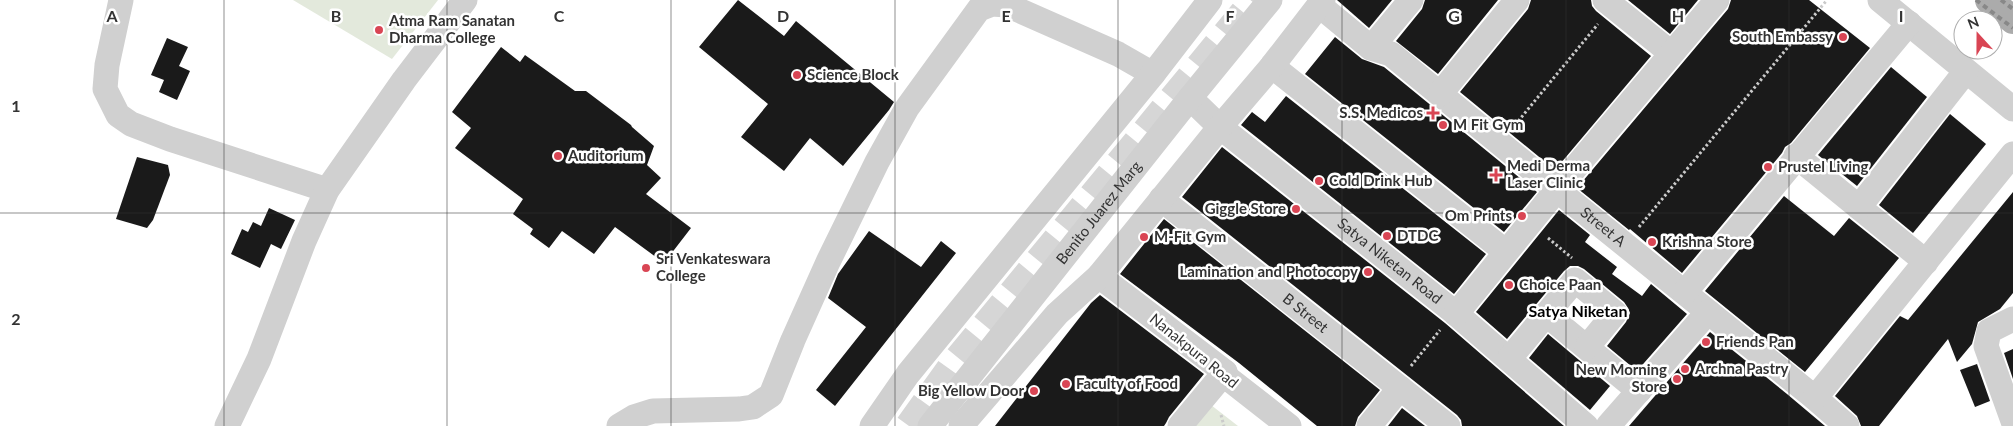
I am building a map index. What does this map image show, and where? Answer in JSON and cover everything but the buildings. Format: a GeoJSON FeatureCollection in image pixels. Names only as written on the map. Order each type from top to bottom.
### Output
{"type":"FeatureCollection","features":[{"type":"Feature","properties":{"kind":"main road"},"geometry":{"type":"LineString","coordinates":[[1989,0],[2013,20]]}},
{"type":"Feature","properties":{"kind":"street"},"geometry":{"type":"LineString","coordinates":[[121,0],[105,89],[118,116],[132,124],[170,138],[327,190]]}},
{"type":"Feature","properties":{"kind":"street"},"geometry":{"type":"LineString","coordinates":[[228,426],[259,359],[304,241],[327,190],[404,80],[465,0]]}},
{"type":"Feature","properties":{"kind":"street"},"geometry":{"type":"LineString","coordinates":[[872,426],[908,374],[1153,74],[1210,0]]}},
{"type":"Feature","properties":{"kind":"street","name":"Benito Juarez Marg"},"geometry":{"type":"LineString","coordinates":[[930,426],[1270,0]]}},
{"type":"Feature","properties":{"kind":"street"},"geometry":{"type":"LineString","coordinates":[[1371,48],[1411,0]]}},
{"type":"Feature","properties":{"kind":"street"},"geometry":{"type":"LineString","coordinates":[[1440,94],[1517,0]]}},
{"type":"Feature","properties":{"kind":"street"},"geometry":{"type":"LineString","coordinates":[[1449,321],[1717,0]]}},
{"type":"Feature","properties":{"kind":"street"},"geometry":{"type":"LineString","coordinates":[[1880,0],[2013,109]]}},
{"type":"Feature","properties":{"kind":"street"},"geometry":{"type":"LineString","coordinates":[[962,426],[1057,314],[1099,276],[1272,66],[1321,3]]}},
{"type":"Feature","properties":{"kind":"street","name":"Street A"},"geometry":{"type":"LineString","coordinates":[[1321,3],[1371,48],[1392,54],[1500,144],[1815,398],[1846,426]]}},
{"type":"Feature","properties":{"kind":"street"},"geometry":{"type":"LineString","coordinates":[[1609,3],[1671,53]]}},
{"type":"Feature","properties":{"kind":"street"},"geometry":{"type":"LineString","coordinates":[[619,426],[634,416],[654,411],[753,407],[771,395],[828,262],[877,162],[907,108],[979,9],[992,4],[1007,6],[1118,54],[1153,74]]}},
{"type":"Feature","properties":{"kind":"street"},"geometry":{"type":"LineString","coordinates":[[1685,292],[1796,156],[1909,23]]}},
{"type":"Feature","properties":{"kind":"street"},"geometry":{"type":"LineString","coordinates":[[1272,66],[1506,252]]}},
{"type":"Feature","properties":{"kind":"street"},"geometry":{"type":"LineString","coordinates":[[1859,207],[1966,71]]}},
{"type":"Feature","properties":{"kind":"street","name":"Satya Niketan Road"},"geometry":{"type":"LineString","coordinates":[[1190,98],[1220,127],[1449,321],[1509,359],[1586,426]]}},
{"type":"Feature","properties":{"kind":"street"},"geometry":{"type":"LineString","coordinates":[[1815,398],[2013,154]]}},
{"type":"Feature","properties":{"kind":"street"},"geometry":{"type":"LineString","coordinates":[[1796,156],[1926,262]]}},
{"type":"Feature","properties":{"kind":"street","name":"B Street"},"geometry":{"type":"LineString","coordinates":[[1161,199],[1448,426]]}},
{"type":"Feature","properties":{"kind":"street","name":"Nanakpura Road"},"geometry":{"type":"LineString","coordinates":[[1099,276],[1225,372],[1225,376],[1289,426]]}},
{"type":"Feature","properties":{"kind":"street"},"geometry":{"type":"LineString","coordinates":[[1509,359],[1575,280],[1615,313],[1587,347]]}},
{"type":"Feature","properties":{"kind":"street"},"geometry":{"type":"LineString","coordinates":[[1608,426],[1708,312]]}},
{"type":"Feature","properties":{"kind":"street"},"geometry":{"type":"LineString","coordinates":[[1546,314],[1639,391]]}},
{"type":"Feature","properties":{"kind":"street"},"geometry":{"type":"LineString","coordinates":[[2005,422],[1986,346],[1990,331],[2013,319]]}},
{"type":"Feature","properties":{"kind":"street"},"geometry":{"type":"LineString","coordinates":[[1180,426],[1225,372]]}},
{"type":"Feature","properties":{"kind":"street"},"geometry":{"type":"LineString","coordinates":[[1368,426],[1398,387]]}},
{"type":"Feature","properties":{"kind":"path"},"geometry":{"type":"LineString","coordinates":[[1625,244],[1826,0]]}},
{"type":"Feature","properties":{"kind":"path"},"geometry":{"type":"LineString","coordinates":[[1500,144],[1609,3]]}},
{"type":"Feature","properties":{"kind":"path"},"geometry":{"type":"LineString","coordinates":[[1530,223],[1585,269],[1575,280]]}},
{"type":"Feature","properties":{"kind":"path"},"geometry":{"type":"LineString","coordinates":[[1398,387],[1449,321]]}},
{"type":"Feature","properties":{"kind":"shaded area","name":"Atma Ram Sanatan Dharma College"},"geometry":{"type":"Polygon","coordinates":[[[293,0],[438,0],[392,59],[293,0]]]}},
{"type":"Feature","properties":{"kind":"shaded area"},"geometry":{"type":"Polygon","coordinates":[[[1211,405],[1238,426],[1194,426],[1211,405]]]}},
{"type":"Feature","properties":{"kind":"tunnel"},"geometry":{"type":"LineString","coordinates":[[909,426],[952,366],[1254,0]]}},
{"type":"Feature","properties":{"kind":"railway"},"geometry":{"type":"LineString","coordinates":[[1976,0],[2013,28]]}},
{"type":"Feature","properties":{"kind":"railway"},"geometry":{"type":"LineString","coordinates":[[2001,0],[2013,9]]}},
{"type":"Feature","properties":{"kind":"place","name":"Atma Ram Sanatan Dharma College"},"geometry":{"type":"Point","coordinates":[379,30]}},
{"type":"Feature","properties":{"kind":"place","name":"South Embassy"},"geometry":{"type":"Point","coordinates":[1843,37]}},
{"type":"Feature","properties":{"kind":"place","name":"Science Block"},"geometry":{"type":"Point","coordinates":[797,75]}},
{"type":"Feature","properties":{"kind":"place","name":"S.S. Medicos"},"geometry":{"type":"Point","coordinates":[1433,113]}},
{"type":"Feature","properties":{"kind":"place","name":"M Fit Gym"},"geometry":{"type":"Point","coordinates":[1443,125]}},
{"type":"Feature","properties":{"kind":"place","name":"Auditorium"},"geometry":{"type":"Point","coordinates":[558,156]}},
{"type":"Feature","properties":{"kind":"place","name":"Prustel Living"},"geometry":{"type":"Point","coordinates":[1768,167]}},
{"type":"Feature","properties":{"kind":"place","name":"Medi Derma Laser Clinic"},"geometry":{"type":"Point","coordinates":[1496,175]}},
{"type":"Feature","properties":{"kind":"place","name":"Cold Drink Hub"},"geometry":{"type":"Point","coordinates":[1319,181]}},
{"type":"Feature","properties":{"kind":"place","name":"Giggle Store"},"geometry":{"type":"Point","coordinates":[1296,209]}},
{"type":"Feature","properties":{"kind":"place","name":"Om Prints"},"geometry":{"type":"Point","coordinates":[1522,216]}},
{"type":"Feature","properties":{"kind":"place","name":"DTDC"},"geometry":{"type":"Point","coordinates":[1387,236]}},
{"type":"Feature","properties":{"kind":"place","name":"M-Fit Gym"},"geometry":{"type":"Point","coordinates":[1144,237]}},
{"type":"Feature","properties":{"kind":"place","name":"Krishna Store"},"geometry":{"type":"Point","coordinates":[1652,242]}},
{"type":"Feature","properties":{"kind":"place","name":"Sri Venkateswara College"},"geometry":{"type":"Point","coordinates":[646,268]}},
{"type":"Feature","properties":{"kind":"place","name":"Lamination and Photocopy"},"geometry":{"type":"Point","coordinates":[1368,272]}},
{"type":"Feature","properties":{"kind":"place","name":"Choice Paan"},"geometry":{"type":"Point","coordinates":[1509,285]}},
{"type":"Feature","properties":{"kind":"place","name":"Friends Pan"},"geometry":{"type":"Point","coordinates":[1706,342]}},
{"type":"Feature","properties":{"kind":"place","name":"Archna Pastry"},"geometry":{"type":"Point","coordinates":[1685,369]}},
{"type":"Feature","properties":{"kind":"place","name":"New Morning Store"},"geometry":{"type":"Point","coordinates":[1677,379]}},
{"type":"Feature","properties":{"kind":"place","name":"Faculty of Food"},"geometry":{"type":"Point","coordinates":[1066,384]}},
{"type":"Feature","properties":{"kind":"place","name":"Big Yellow Door"},"geometry":{"type":"Point","coordinates":[1034,391]}},
{"type":"Feature","properties":{"kind":"district","name":"Satya Niketan"},"geometry":{"type":"Point","coordinates":[1578,311]}}]}
